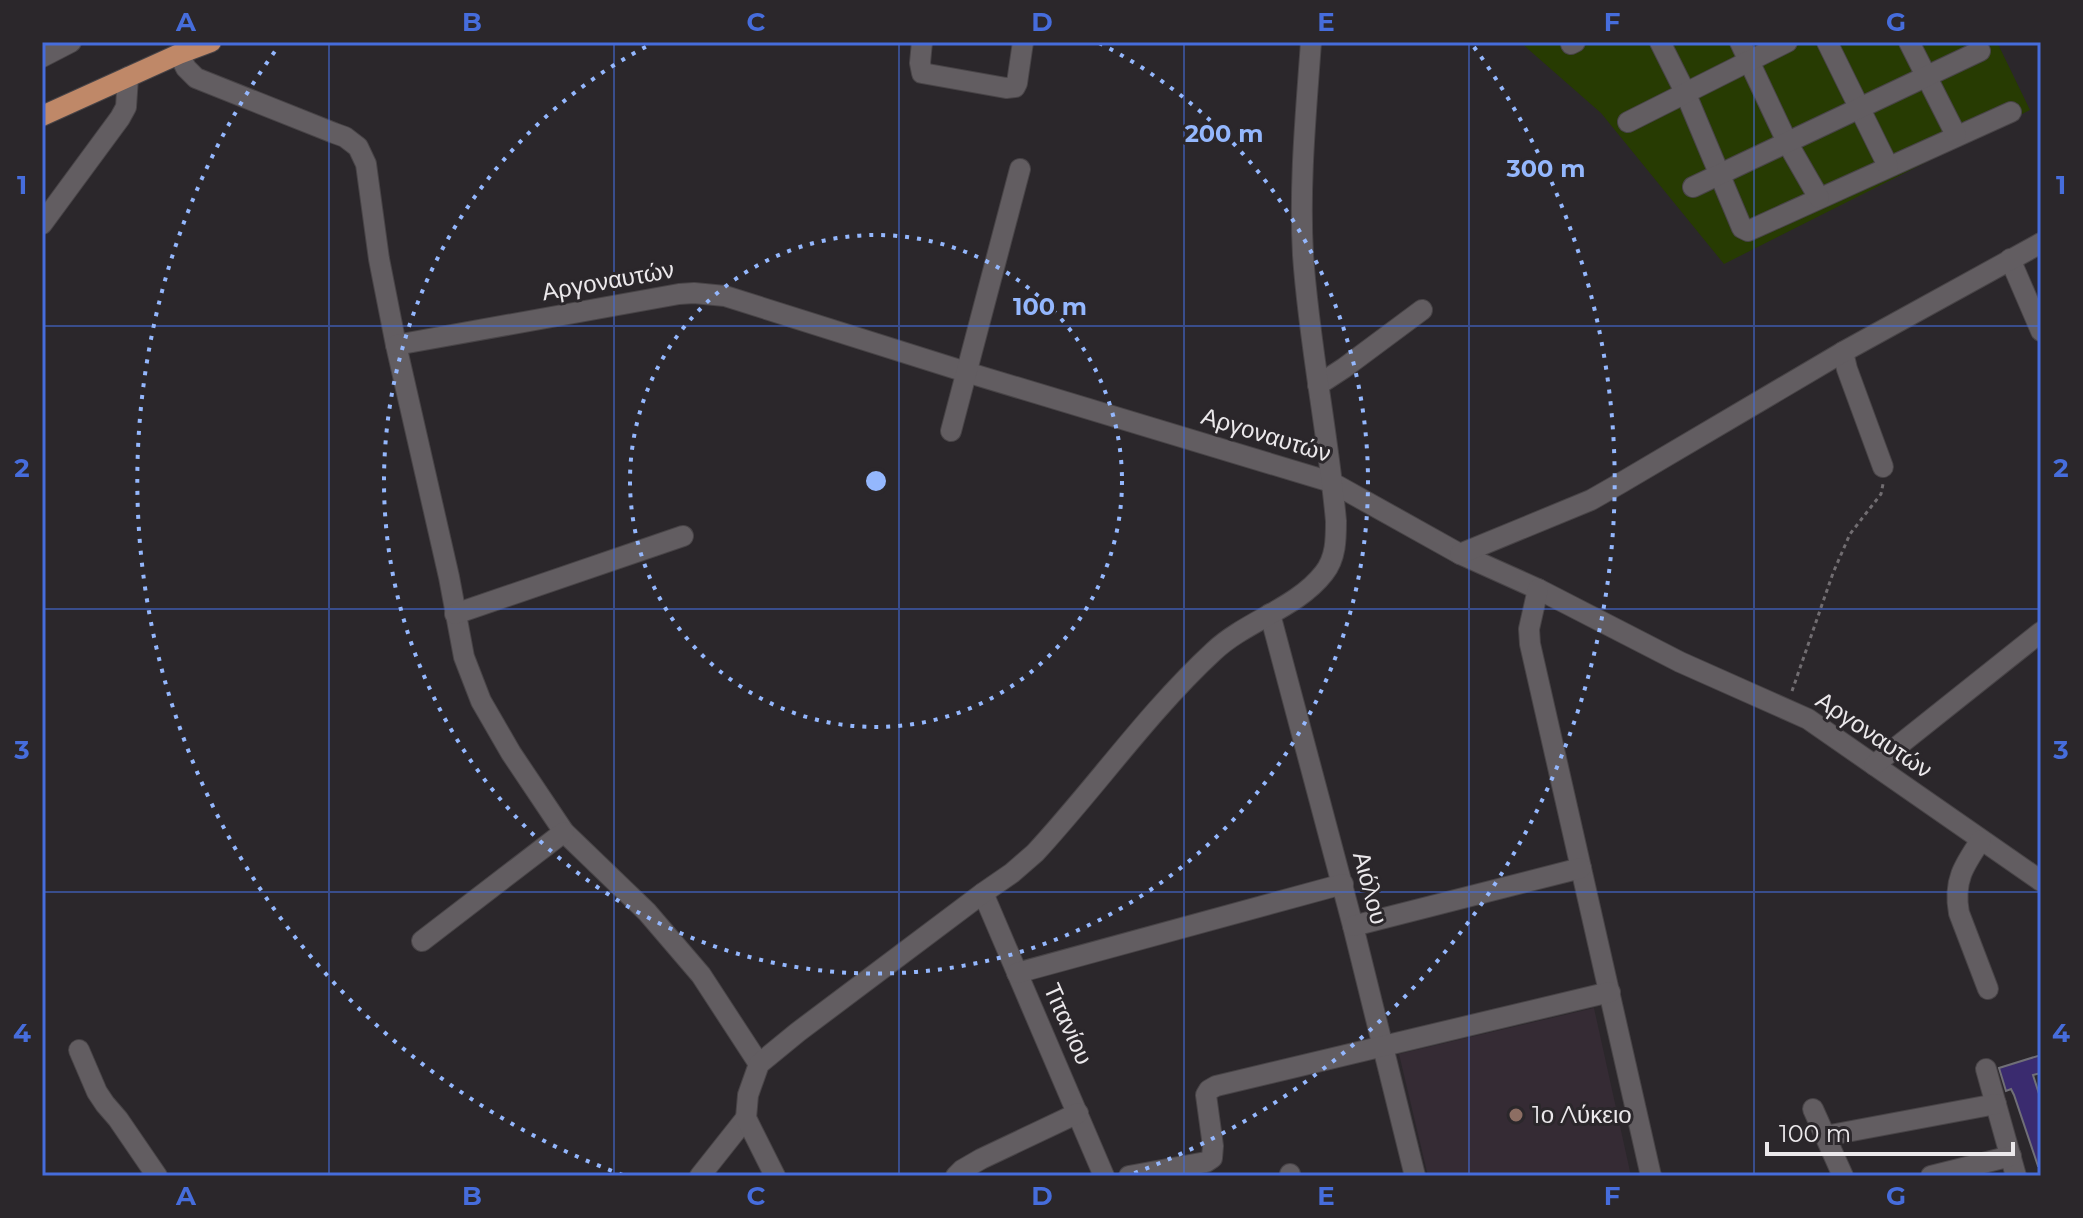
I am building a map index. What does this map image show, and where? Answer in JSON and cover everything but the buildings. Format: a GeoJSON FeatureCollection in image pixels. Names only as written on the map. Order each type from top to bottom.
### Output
{"type":"FeatureCollection","features":[{"type":"Feature","properties":{"kind":"main road"},"geometry":{"type":"LineString","coordinates":[[42,116],[211,42]]}},
{"type":"Feature","properties":{"kind":"street"},"geometry":{"type":"LineString","coordinates":[[42,57],[71,42]]}},
{"type":"Feature","properties":{"kind":"street"},"geometry":{"type":"LineString","coordinates":[[922,42],[922,73],[1006,88],[1015,87],[1017,83],[1023,42]]}},
{"type":"Feature","properties":{"kind":"street"},"geometry":{"type":"LineString","coordinates":[[775,1176],[746,1118],[748,1095],[759,1064],[1035,853],[1159,707],[1203,661],[1229,639],[1313,585],[1329,566],[1336,531],[1307,298],[1302,212],[1311,42]]}},
{"type":"Feature","properties":{"kind":"street"},"geometry":{"type":"LineString","coordinates":[[1660,42],[1748,231],[2011,112]]}},
{"type":"Feature","properties":{"kind":"street"},"geometry":{"type":"LineString","coordinates":[[1628,122],[1685,92],[1745,51],[1787,42]]}},
{"type":"Feature","properties":{"kind":"street"},"geometry":{"type":"LineString","coordinates":[[1827,42],[1888,166]]}},
{"type":"Feature","properties":{"kind":"street"},"geometry":{"type":"LineString","coordinates":[[1909,42],[1956,135]]}},
{"type":"Feature","properties":{"kind":"street"},"geometry":{"type":"LineString","coordinates":[[1745,51],[1788,144],[1819,198]]}},
{"type":"Feature","properties":{"kind":"street"},"geometry":{"type":"LineString","coordinates":[[1693,187],[1980,51]]}},
{"type":"Feature","properties":{"kind":"street"},"geometry":{"type":"LineString","coordinates":[[179,54],[196,78],[334,133],[352,142],[361,151],[367,168],[379,259],[396,345],[464,657],[481,701],[511,753],[564,832],[647,912],[701,975],[759,1064]]}},
{"type":"Feature","properties":{"kind":"street"},"geometry":{"type":"LineString","coordinates":[[42,224],[120,118],[126,107],[128,77]]}},
{"type":"Feature","properties":{"kind":"street"},"geometry":{"type":"LineString","coordinates":[[951,431],[1020,169]]}},
{"type":"Feature","properties":{"kind":"street"},"geometry":{"type":"LineString","coordinates":[[1460,554],[1591,500],[1843,352],[2041,243]]}},
{"type":"Feature","properties":{"kind":"street"},"geometry":{"type":"LineString","coordinates":[[2010,259],[2041,331]]}},
{"type":"Feature","properties":{"kind":"street","name":"Αργοναυτών"},"geometry":{"type":"LineString","coordinates":[[396,345],[656,297],[694,293],[725,296],[1331,482],[1460,554],[1819,726],[2041,881]]}},
{"type":"Feature","properties":{"kind":"street"},"geometry":{"type":"LineString","coordinates":[[1318,385],[1422,310]]}},
{"type":"Feature","properties":{"kind":"street"},"geometry":{"type":"LineString","coordinates":[[1843,352],[1883,467]]}},
{"type":"Feature","properties":{"kind":"street"},"geometry":{"type":"LineString","coordinates":[[455,614],[683,536]]}},
{"type":"Feature","properties":{"kind":"street"},"geometry":{"type":"LineString","coordinates":[[1538,589],[1529,629],[1530,644],[1651,1176]]}},
{"type":"Feature","properties":{"kind":"street","name":"Αιόλου"},"geometry":{"type":"LineString","coordinates":[[1270,614],[1343,884],[1415,1176]]}},
{"type":"Feature","properties":{"kind":"street"},"geometry":{"type":"LineString","coordinates":[[1874,765],[2041,632]]}},
{"type":"Feature","properties":{"kind":"street"},"geometry":{"type":"LineString","coordinates":[[422,941],[564,832]]}},
{"type":"Feature","properties":{"kind":"street"},"geometry":{"type":"LineString","coordinates":[[1981,840],[1963,869],[1957,886],[1957,900],[1988,989]]}},
{"type":"Feature","properties":{"kind":"street"},"geometry":{"type":"LineString","coordinates":[[1353,926],[1581,868]]}},
{"type":"Feature","properties":{"kind":"street"},"geometry":{"type":"LineString","coordinates":[[1017,973],[1343,884]]}},
{"type":"Feature","properties":{"kind":"street","name":"Τιτανίου"},"geometry":{"type":"LineString","coordinates":[[983,893],[1104,1176]]}},
{"type":"Feature","properties":{"kind":"street"},"geometry":{"type":"LineString","coordinates":[[1129,1176],[1206,1162],[1212,1158],[1206,1095],[1212,1088],[1610,992]]}},
{"type":"Feature","properties":{"kind":"street"},"geometry":{"type":"LineString","coordinates":[[79,1050],[97,1092],[157,1176]]}},
{"type":"Feature","properties":{"kind":"street"},"geometry":{"type":"LineString","coordinates":[[1931,1176],[2013,1166],[1986,1069]]}},
{"type":"Feature","properties":{"kind":"street"},"geometry":{"type":"LineString","coordinates":[[1825,1136],[1996,1104]]}},
{"type":"Feature","properties":{"kind":"street"},"geometry":{"type":"LineString","coordinates":[[1813,1109],[1843,1176]]}},
{"type":"Feature","properties":{"kind":"street"},"geometry":{"type":"LineString","coordinates":[[956,1176],[981,1159],[1078,1113]]}},
{"type":"Feature","properties":{"kind":"street"},"geometry":{"type":"LineString","coordinates":[[700,1176],[746,1118]]}},
{"type":"Feature","properties":{"kind":"path"},"geometry":{"type":"LineString","coordinates":[[1786,710],[1850,534],[1881,494],[1883,467]]}},
{"type":"Feature","properties":{"kind":"shaded area","name":"1ο Λύκειο"},"geometry":{"type":"Polygon","coordinates":[[[1594,1008],[1631,1176],[1428,1176],[1399,1054],[1594,1008]]]}},
{"type":"Feature","properties":{"kind":"green space"},"geometry":{"type":"Polygon","coordinates":[[[1520,42],[1997,42],[2030,110],[1724,264],[1601,113],[1520,42]]]}},
{"type":"Feature","properties":{"kind":"place","name":"1ο Λύκειο"},"geometry":{"type":"Point","coordinates":[1516,1115]}}]}
